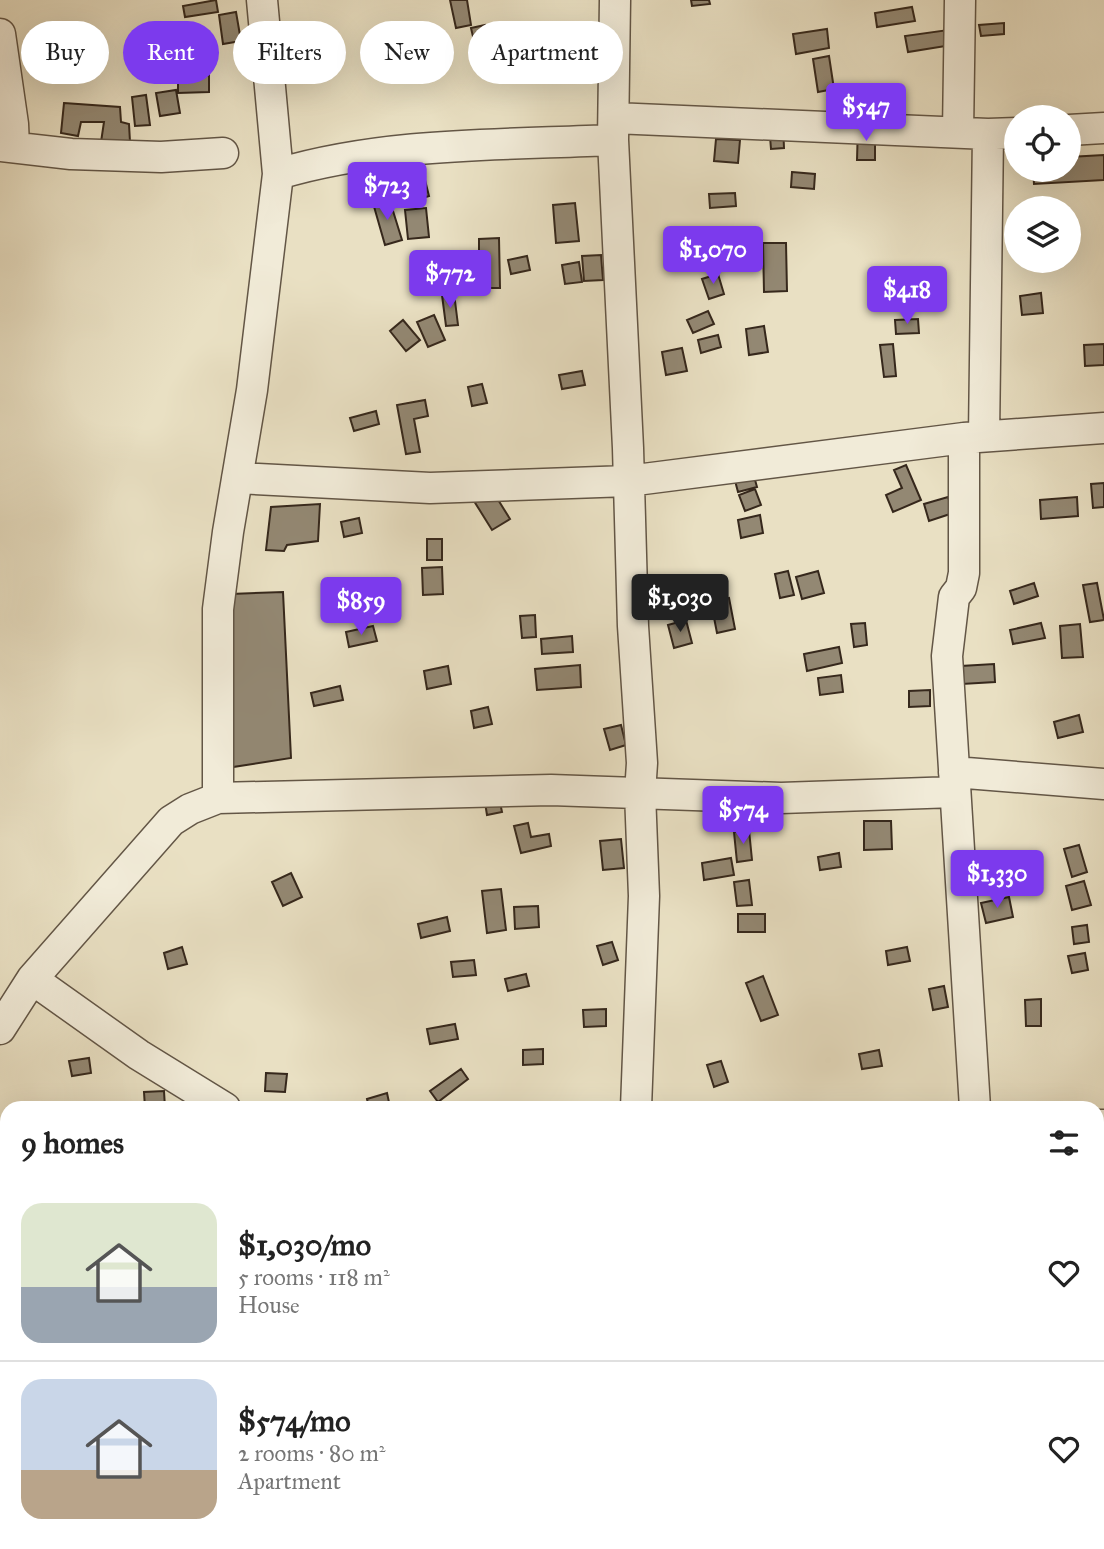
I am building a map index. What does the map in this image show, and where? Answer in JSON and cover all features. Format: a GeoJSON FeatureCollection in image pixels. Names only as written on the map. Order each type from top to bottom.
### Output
{"type":"FeatureCollection","features":[{"type":"Feature","properties":{"kind":"street"},"geometry":{"type":"LineString","coordinates":[[218,798],[218,609],[252,390],[278,174],[262,0]]}},
{"type":"Feature","properties":{"kind":"street"},"geometry":{"type":"LineString","coordinates":[[615,0],[613,129],[633,626],[642,763],[640,793],[644,896],[636,1101]]}},
{"type":"Feature","properties":{"kind":"street"},"geometry":{"type":"LineString","coordinates":[[958,132],[960,0]]}},
{"type":"Feature","properties":{"kind":"street"},"geometry":{"type":"LineString","coordinates":[[0,34],[13,124],[7,147],[71,154],[161,157],[223,153]]}},
{"type":"Feature","properties":{"kind":"street"},"geometry":{"type":"LineString","coordinates":[[1081,129],[1104,128]]}},
{"type":"Feature","properties":{"kind":"street"},"geometry":{"type":"LineString","coordinates":[[278,174],[308,165],[424,148],[613,129],[1002,133],[964,573],[961,588],[954,597],[947,656],[975,1101]]}},
{"type":"Feature","properties":{"kind":"street"},"geometry":{"type":"LineString","coordinates":[[237,478],[430,488],[628,481],[974,437],[1104,428]]}},
{"type":"Feature","properties":{"kind":"street"},"geometry":{"type":"LineString","coordinates":[[0,1029],[32,979],[171,821],[190,808],[218,798],[551,790],[781,798],[954,782],[1104,784]]}},
{"type":"Feature","properties":{"kind":"street"},"geometry":{"type":"LineString","coordinates":[[32,979],[139,1055],[214,1101]]}},
{"type":"Feature","properties":{"kind":"building"},"geometry":{"type":"Polygon","coordinates":[[[216,0],[218,12],[185,17],[183,6],[216,0]]]}},
{"type":"Feature","properties":{"kind":"building"},"geometry":{"type":"Polygon","coordinates":[[[450,0],[467,0],[470,21],[468,26],[456,28],[450,0]]]}},
{"type":"Feature","properties":{"kind":"building"},"geometry":{"type":"Polygon","coordinates":[[[691,0],[709,0],[710,4],[692,6],[691,0]]]}},
{"type":"Feature","properties":{"kind":"building"},"geometry":{"type":"Polygon","coordinates":[[[912,7],[915,21],[877,27],[875,13],[912,7]]]}},
{"type":"Feature","properties":{"kind":"building"},"geometry":{"type":"Polygon","coordinates":[[[236,12],[238,21],[233,21],[233,42],[223,44],[219,15],[236,12]]]}},
{"type":"Feature","properties":{"kind":"building"},"geometry":{"type":"Polygon","coordinates":[[[1004,23],[1004,34],[981,36],[979,25],[1004,23]]]}},
{"type":"Feature","properties":{"kind":"building"},"geometry":{"type":"Polygon","coordinates":[[[827,29],[829,48],[796,54],[793,34],[827,29]]]}},
{"type":"Feature","properties":{"kind":"building"},"geometry":{"type":"Polygon","coordinates":[[[955,29],[958,44],[908,52],[905,36],[955,29]]]}},
{"type":"Feature","properties":{"kind":"building"},"geometry":{"type":"Polygon","coordinates":[[[829,56],[834,89],[818,92],[813,59],[829,56]]]}},
{"type":"Feature","properties":{"kind":"building"},"geometry":{"type":"Polygon","coordinates":[[[178,84],[209,84],[209,92],[178,93],[178,84]]]}},
{"type":"Feature","properties":{"kind":"building"},"geometry":{"type":"Polygon","coordinates":[[[176,90],[180,113],[160,116],[156,93],[176,90]]]}},
{"type":"Feature","properties":{"kind":"building"},"geometry":{"type":"Polygon","coordinates":[[[146,95],[150,125],[135,126],[132,97],[146,95]]]}},
{"type":"Feature","properties":{"kind":"building"},"geometry":{"type":"Polygon","coordinates":[[[64,103],[120,107],[121,122],[129,124],[130,142],[101,142],[104,122],[81,122],[78,136],[61,133],[64,103]]]}},
{"type":"Feature","properties":{"kind":"building"},"geometry":{"type":"Polygon","coordinates":[[[783,123],[784,148],[771,149],[769,124],[783,123]]]}},
{"type":"Feature","properties":{"kind":"building"},"geometry":{"type":"Polygon","coordinates":[[[858,125],[875,125],[875,160],[857,160],[858,125]]]}},
{"type":"Feature","properties":{"kind":"building"},"geometry":{"type":"Polygon","coordinates":[[[716,139],[740,140],[738,163],[714,161],[716,139]]]}},
{"type":"Feature","properties":{"kind":"building"},"geometry":{"type":"Polygon","coordinates":[[[1104,155],[1104,180],[1081,181],[1081,156],[1104,155]]]}},
{"type":"Feature","properties":{"kind":"building"},"geometry":{"type":"Polygon","coordinates":[[[421,164],[429,196],[416,200],[407,168],[421,164]]]}},
{"type":"Feature","properties":{"kind":"building"},"geometry":{"type":"Polygon","coordinates":[[[792,172],[815,174],[814,189],[791,187],[792,172]]]}},
{"type":"Feature","properties":{"kind":"building"},"geometry":{"type":"Polygon","coordinates":[[[1034,182],[1069,182],[1034,184],[1034,182]]]}},
{"type":"Feature","properties":{"kind":"building"},"geometry":{"type":"Polygon","coordinates":[[[735,193],[736,206],[710,208],[709,194],[735,193]]]}},
{"type":"Feature","properties":{"kind":"building"},"geometry":{"type":"Polygon","coordinates":[[[389,198],[402,240],[385,245],[373,203],[389,198]]]}},
{"type":"Feature","properties":{"kind":"building"},"geometry":{"type":"Polygon","coordinates":[[[575,203],[579,241],[556,243],[553,205],[575,203]]]}},
{"type":"Feature","properties":{"kind":"building"},"geometry":{"type":"Polygon","coordinates":[[[426,208],[429,237],[408,239],[405,210],[426,208]]]}},
{"type":"Feature","properties":{"kind":"building"},"geometry":{"type":"Polygon","coordinates":[[[729,235],[731,253],[711,255],[709,238],[729,235]]]}},
{"type":"Feature","properties":{"kind":"building"},"geometry":{"type":"Polygon","coordinates":[[[499,238],[500,288],[479,288],[479,239],[499,238]]]}},
{"type":"Feature","properties":{"kind":"building"},"geometry":{"type":"Polygon","coordinates":[[[763,243],[786,243],[787,291],[764,292],[763,243]]]}},
{"type":"Feature","properties":{"kind":"building"},"geometry":{"type":"Polygon","coordinates":[[[601,255],[603,280],[584,281],[582,256],[601,255]]]}},
{"type":"Feature","properties":{"kind":"building"},"geometry":{"type":"Polygon","coordinates":[[[527,256],[530,270],[511,274],[508,260],[527,256]]]}},
{"type":"Feature","properties":{"kind":"building"},"geometry":{"type":"Polygon","coordinates":[[[579,262],[582,282],[565,284],[562,265],[579,262]]]}},
{"type":"Feature","properties":{"kind":"building"},"geometry":{"type":"Polygon","coordinates":[[[718,274],[724,294],[709,299],[702,279],[718,274]]]}},
{"type":"Feature","properties":{"kind":"building"},"geometry":{"type":"Polygon","coordinates":[[[454,293],[458,325],[446,326],[442,295],[454,293]]]}},
{"type":"Feature","properties":{"kind":"building"},"geometry":{"type":"Polygon","coordinates":[[[1041,293],[1043,313],[1022,315],[1020,296],[1041,293]]]}},
{"type":"Feature","properties":{"kind":"building"},"geometry":{"type":"Polygon","coordinates":[[[708,311],[714,324],[693,333],[687,320],[708,311]]]}},
{"type":"Feature","properties":{"kind":"building"},"geometry":{"type":"Polygon","coordinates":[[[434,315],[445,340],[428,347],[417,322],[434,315]]]}},
{"type":"Feature","properties":{"kind":"building"},"geometry":{"type":"Polygon","coordinates":[[[918,319],[919,333],[896,334],[895,320],[918,319]]]}},
{"type":"Feature","properties":{"kind":"building"},"geometry":{"type":"Polygon","coordinates":[[[403,320],[420,340],[406,351],[390,331],[403,320]]]}},
{"type":"Feature","properties":{"kind":"building"},"geometry":{"type":"Polygon","coordinates":[[[764,326],[768,352],[749,355],[746,329],[764,326]]]}},
{"type":"Feature","properties":{"kind":"building"},"geometry":{"type":"Polygon","coordinates":[[[718,335],[721,347],[701,353],[698,340],[718,335]]]}},
{"type":"Feature","properties":{"kind":"building"},"geometry":{"type":"Polygon","coordinates":[[[893,344],[896,376],[884,377],[880,345],[893,344]]]}},
{"type":"Feature","properties":{"kind":"building"},"geometry":{"type":"Polygon","coordinates":[[[1104,344],[1104,365],[1085,366],[1084,345],[1104,344]]]}},
{"type":"Feature","properties":{"kind":"building"},"geometry":{"type":"Polygon","coordinates":[[[682,348],[687,371],[666,375],[662,352],[682,348]]]}},
{"type":"Feature","properties":{"kind":"building"},"geometry":{"type":"Polygon","coordinates":[[[582,371],[585,385],[562,389],[559,375],[582,371]]]}},
{"type":"Feature","properties":{"kind":"building"},"geometry":{"type":"Polygon","coordinates":[[[482,384],[487,403],[472,406],[468,387],[482,384]]]}},
{"type":"Feature","properties":{"kind":"building"},"geometry":{"type":"Polygon","coordinates":[[[425,400],[428,416],[414,419],[420,452],[406,454],[397,405],[425,400]]]}},
{"type":"Feature","properties":{"kind":"building"},"geometry":{"type":"Polygon","coordinates":[[[376,411],[379,424],[354,431],[350,418],[376,411]]]}},
{"type":"Feature","properties":{"kind":"building"},"geometry":{"type":"Polygon","coordinates":[[[906,465],[921,500],[893,512],[886,495],[902,488],[894,470],[906,465]]]}},
{"type":"Feature","properties":{"kind":"building"},"geometry":{"type":"Polygon","coordinates":[[[752,469],[757,487],[738,492],[733,473],[752,469]]]}},
{"type":"Feature","properties":{"kind":"building"},"geometry":{"type":"Polygon","coordinates":[[[1104,483],[1104,507],[1093,508],[1091,484],[1104,483]]]}},
{"type":"Feature","properties":{"kind":"building"},"geometry":{"type":"Polygon","coordinates":[[[755,489],[761,505],[745,511],[739,495],[755,489]]]}},
{"type":"Feature","properties":{"kind":"building"},"geometry":{"type":"Polygon","coordinates":[[[492,490],[510,519],[492,530],[474,501],[492,490]]]}},
{"type":"Feature","properties":{"kind":"building"},"geometry":{"type":"Polygon","coordinates":[[[948,497],[953,513],[929,521],[924,504],[948,497]]]}},
{"type":"Feature","properties":{"kind":"building"},"geometry":{"type":"Polygon","coordinates":[[[1077,497],[1078,516],[1041,519],[1040,500],[1077,497]]]}},
{"type":"Feature","properties":{"kind":"building"},"geometry":{"type":"Polygon","coordinates":[[[320,504],[318,541],[287,545],[284,551],[266,550],[271,507],[320,504]]]}},
{"type":"Feature","properties":{"kind":"building"},"geometry":{"type":"Polygon","coordinates":[[[760,515],[763,533],[741,538],[738,520],[760,515]]]}},
{"type":"Feature","properties":{"kind":"building"},"geometry":{"type":"Polygon","coordinates":[[[359,518],[362,533],[344,537],[341,522],[359,518]]]}},
{"type":"Feature","properties":{"kind":"building"},"geometry":{"type":"Polygon","coordinates":[[[427,539],[442,539],[442,560],[427,560],[427,539]]]}},
{"type":"Feature","properties":{"kind":"building"},"geometry":{"type":"Polygon","coordinates":[[[442,567],[443,594],[423,595],[422,568],[442,567]]]}},
{"type":"Feature","properties":{"kind":"building"},"geometry":{"type":"Polygon","coordinates":[[[788,571],[794,595],[780,598],[775,574],[788,571]]]}},
{"type":"Feature","properties":{"kind":"building"},"geometry":{"type":"Polygon","coordinates":[[[818,571],[824,593],[802,599],[796,577],[818,571]]]}},
{"type":"Feature","properties":{"kind":"building"},"geometry":{"type":"Polygon","coordinates":[[[1034,583],[1038,596],[1014,604],[1010,591],[1034,583]]]}},
{"type":"Feature","properties":{"kind":"building"},"geometry":{"type":"Polygon","coordinates":[[[1097,583],[1104,620],[1090,622],[1083,585],[1097,583]]]}},
{"type":"Feature","properties":{"kind":"building"},"geometry":{"type":"Polygon","coordinates":[[[706,590],[709,611],[687,613],[684,592],[706,590]]]}},
{"type":"Feature","properties":{"kind":"building"},"geometry":{"type":"Polygon","coordinates":[[[283,592],[291,758],[233,767],[231,594],[283,592]]]}},
{"type":"Feature","properties":{"kind":"building"},"geometry":{"type":"Polygon","coordinates":[[[729,598],[735,629],[717,633],[711,602],[729,598]]]}},
{"type":"Feature","properties":{"kind":"building"},"geometry":{"type":"Polygon","coordinates":[[[535,615],[536,637],[522,638],[520,616],[535,615]]]}},
{"type":"Feature","properties":{"kind":"building"},"geometry":{"type":"Polygon","coordinates":[[[686,620],[692,643],[674,648],[668,625],[686,620]]]}},
{"type":"Feature","properties":{"kind":"building"},"geometry":{"type":"Polygon","coordinates":[[[865,623],[867,645],[854,647],[851,624],[865,623]]]}},
{"type":"Feature","properties":{"kind":"building"},"geometry":{"type":"Polygon","coordinates":[[[1041,623],[1045,638],[1013,644],[1010,630],[1041,623]]]}},
{"type":"Feature","properties":{"kind":"building"},"geometry":{"type":"Polygon","coordinates":[[[1080,624],[1083,657],[1062,658],[1060,626],[1080,624]]]}},
{"type":"Feature","properties":{"kind":"building"},"geometry":{"type":"Polygon","coordinates":[[[373,626],[377,641],[349,647],[346,632],[373,626]]]}},
{"type":"Feature","properties":{"kind":"building"},"geometry":{"type":"Polygon","coordinates":[[[572,636],[573,652],[542,654],[541,639],[572,636]]]}},
{"type":"Feature","properties":{"kind":"building"},"geometry":{"type":"Polygon","coordinates":[[[839,647],[842,663],[807,671],[804,654],[839,647]]]}},
{"type":"Feature","properties":{"kind":"building"},"geometry":{"type":"Polygon","coordinates":[[[994,664],[995,682],[962,684],[961,666],[994,664]]]}},
{"type":"Feature","properties":{"kind":"building"},"geometry":{"type":"Polygon","coordinates":[[[580,665],[581,687],[537,690],[535,669],[580,665]]]}},
{"type":"Feature","properties":{"kind":"building"},"geometry":{"type":"Polygon","coordinates":[[[448,666],[451,684],[427,689],[424,671],[448,666]]]}},
{"type":"Feature","properties":{"kind":"building"},"geometry":{"type":"Polygon","coordinates":[[[841,675],[843,692],[820,695],[818,678],[841,675]]]}},
{"type":"Feature","properties":{"kind":"building"},"geometry":{"type":"Polygon","coordinates":[[[340,686],[343,700],[314,706],[311,693],[340,686]]]}},
{"type":"Feature","properties":{"kind":"building"},"geometry":{"type":"Polygon","coordinates":[[[930,690],[930,706],[909,707],[909,691],[930,690]]]}},
{"type":"Feature","properties":{"kind":"building"},"geometry":{"type":"Polygon","coordinates":[[[488,707],[492,724],[474,728],[471,711],[488,707]]]}},
{"type":"Feature","properties":{"kind":"building"},"geometry":{"type":"Polygon","coordinates":[[[1079,715],[1083,732],[1058,738],[1054,722],[1079,715]]]}},
{"type":"Feature","properties":{"kind":"building"},"geometry":{"type":"Polygon","coordinates":[[[621,725],[626,745],[610,750],[604,729],[621,725]]]}},
{"type":"Feature","properties":{"kind":"building"},"geometry":{"type":"Polygon","coordinates":[[[497,788],[502,812],[487,815],[483,790],[497,788]]]}},
{"type":"Feature","properties":{"kind":"building"},"geometry":{"type":"Polygon","coordinates":[[[864,821],[891,821],[892,849],[864,850],[864,821]]]}},
{"type":"Feature","properties":{"kind":"building"},"geometry":{"type":"Polygon","coordinates":[[[528,823],[531,837],[549,834],[551,846],[521,853],[514,826],[528,823]]]}},
{"type":"Feature","properties":{"kind":"building"},"geometry":{"type":"Polygon","coordinates":[[[749,830],[752,860],[737,862],[734,832],[749,830]]]}},
{"type":"Feature","properties":{"kind":"building"},"geometry":{"type":"Polygon","coordinates":[[[621,839],[624,868],[603,870],[600,841],[621,839]]]}},
{"type":"Feature","properties":{"kind":"building"},"geometry":{"type":"Polygon","coordinates":[[[1079,845],[1087,872],[1072,877],[1064,849],[1079,845]]]}},
{"type":"Feature","properties":{"kind":"building"},"geometry":{"type":"Polygon","coordinates":[[[839,853],[841,867],[820,870],[818,857],[839,853]]]}},
{"type":"Feature","properties":{"kind":"building"},"geometry":{"type":"Polygon","coordinates":[[[731,858],[734,875],[704,880],[702,863],[731,858]]]}},
{"type":"Feature","properties":{"kind":"building"},"geometry":{"type":"Polygon","coordinates":[[[291,873],[302,897],[283,906],[272,882],[291,873]]]}},
{"type":"Feature","properties":{"kind":"building"},"geometry":{"type":"Polygon","coordinates":[[[749,880],[752,905],[737,906],[734,882],[749,880]]]}},
{"type":"Feature","properties":{"kind":"building"},"geometry":{"type":"Polygon","coordinates":[[[1084,881],[1091,905],[1072,910],[1066,886],[1084,881]]]}},
{"type":"Feature","properties":{"kind":"building"},"geometry":{"type":"Polygon","coordinates":[[[501,889],[506,930],[487,933],[482,891],[501,889]]]}},
{"type":"Feature","properties":{"kind":"building"},"geometry":{"type":"Polygon","coordinates":[[[1009,897],[1013,917],[986,923],[981,903],[1009,897]]]}},
{"type":"Feature","properties":{"kind":"building"},"geometry":{"type":"Polygon","coordinates":[[[538,906],[539,927],[515,929],[514,907],[538,906]]]}},
{"type":"Feature","properties":{"kind":"building"},"geometry":{"type":"Polygon","coordinates":[[[738,914],[765,914],[765,932],[738,932],[738,914]]]}},
{"type":"Feature","properties":{"kind":"building"},"geometry":{"type":"Polygon","coordinates":[[[447,917],[450,931],[421,938],[418,924],[447,917]]]}},
{"type":"Feature","properties":{"kind":"building"},"geometry":{"type":"Polygon","coordinates":[[[1087,925],[1089,942],[1074,944],[1072,927],[1087,925]]]}},
{"type":"Feature","properties":{"kind":"building"},"geometry":{"type":"Polygon","coordinates":[[[612,942],[618,960],[603,965],[597,946],[612,942]]]}},
{"type":"Feature","properties":{"kind":"building"},"geometry":{"type":"Polygon","coordinates":[[[182,947],[187,964],[168,969],[164,953],[182,947]]]}},
{"type":"Feature","properties":{"kind":"building"},"geometry":{"type":"Polygon","coordinates":[[[907,947],[910,961],[888,965],[886,951],[907,947]]]}},
{"type":"Feature","properties":{"kind":"building"},"geometry":{"type":"Polygon","coordinates":[[[1085,953],[1088,970],[1072,973],[1068,956],[1085,953]]]}},
{"type":"Feature","properties":{"kind":"building"},"geometry":{"type":"Polygon","coordinates":[[[474,960],[476,975],[453,977],[451,962],[474,960]]]}},
{"type":"Feature","properties":{"kind":"building"},"geometry":{"type":"Polygon","coordinates":[[[526,974],[529,986],[508,991],[505,979],[526,974]]]}},
{"type":"Feature","properties":{"kind":"building"},"geometry":{"type":"Polygon","coordinates":[[[763,976],[778,1015],[761,1021],[746,983],[763,976]]]}},
{"type":"Feature","properties":{"kind":"building"},"geometry":{"type":"Polygon","coordinates":[[[944,986],[948,1007],[933,1010],[929,989],[944,986]]]}},
{"type":"Feature","properties":{"kind":"building"},"geometry":{"type":"Polygon","coordinates":[[[1041,999],[1041,1026],[1026,1026],[1025,1000],[1041,999]]]}},
{"type":"Feature","properties":{"kind":"building"},"geometry":{"type":"Polygon","coordinates":[[[606,1009],[606,1026],[584,1027],[583,1010],[606,1009]]]}},
{"type":"Feature","properties":{"kind":"building"},"geometry":{"type":"Polygon","coordinates":[[[455,1024],[458,1039],[430,1044],[427,1029],[455,1024]]]}},
{"type":"Feature","properties":{"kind":"building"},"geometry":{"type":"Polygon","coordinates":[[[543,1049],[543,1064],[523,1065],[523,1050],[543,1049]]]}},
{"type":"Feature","properties":{"kind":"building"},"geometry":{"type":"Polygon","coordinates":[[[879,1050],[882,1066],[862,1069],[859,1054],[879,1050]]]}},
{"type":"Feature","properties":{"kind":"building"},"geometry":{"type":"Polygon","coordinates":[[[89,1058],[91,1073],[72,1076],[69,1061],[89,1058]]]}},
{"type":"Feature","properties":{"kind":"building"},"geometry":{"type":"Polygon","coordinates":[[[721,1061],[728,1082],[714,1087],[707,1065],[721,1061]]]}},
{"type":"Feature","properties":{"kind":"building"},"geometry":{"type":"Polygon","coordinates":[[[461,1069],[468,1079],[439,1101],[430,1091],[461,1069]]]}},
{"type":"Feature","properties":{"kind":"building"},"geometry":{"type":"Polygon","coordinates":[[[266,1073],[287,1074],[285,1092],[265,1091],[266,1073]]]}},
{"type":"Feature","properties":{"kind":"building"},"geometry":{"type":"Polygon","coordinates":[[[164,1091],[165,1101],[145,1101],[144,1092],[164,1091]]]}},
{"type":"Feature","properties":{"kind":"building"},"geometry":{"type":"Polygon","coordinates":[[[387,1093],[389,1101],[367,1101],[387,1093]]]}}]}
